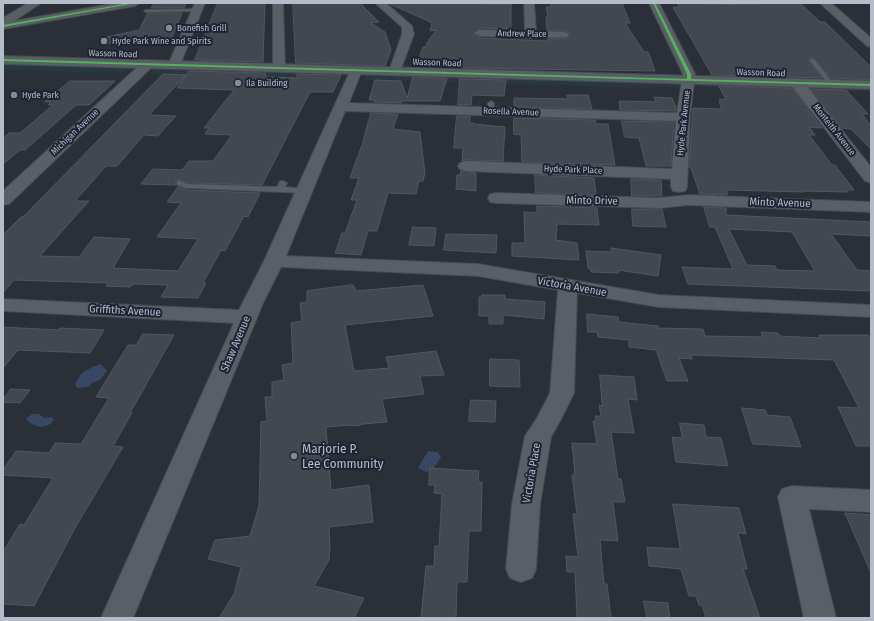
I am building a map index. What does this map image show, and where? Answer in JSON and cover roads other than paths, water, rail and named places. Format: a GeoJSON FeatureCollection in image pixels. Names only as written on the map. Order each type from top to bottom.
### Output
{"type":"FeatureCollection","features":[{"type":"Feature","properties":{"kind":"street"},"geometry":{"type":"LineString","coordinates":[[3,24],[36,3]]}},
{"type":"Feature","properties":{"kind":"street"},"geometry":{"type":"LineString","coordinates":[[3,24],[135,3]]}},
{"type":"Feature","properties":{"kind":"street"},"geometry":{"type":"LineString","coordinates":[[278,3],[279,68]]}},
{"type":"Feature","properties":{"kind":"street"},"geometry":{"type":"LineString","coordinates":[[380,3],[408,28],[408,34],[395,71]]}},
{"type":"Feature","properties":{"kind":"street"},"geometry":{"type":"LineString","coordinates":[[529,3],[531,35]]}},
{"type":"Feature","properties":{"kind":"street","name":"Hyde Park Avenue"},"geometry":{"type":"LineString","coordinates":[[654,3],[689,74],[683,117],[680,174],[680,193],[688,200]]}},
{"type":"Feature","properties":{"kind":"street"},"geometry":{"type":"LineString","coordinates":[[825,3],[871,44]]}},
{"type":"Feature","properties":{"kind":"street"},"geometry":{"type":"LineString","coordinates":[[174,65],[199,6]]}},
{"type":"Feature","properties":{"kind":"street"},"geometry":{"type":"LineString","coordinates":[[21,12],[30,16],[47,18]]}},
{"type":"Feature","properties":{"kind":"street","name":"Andrew Place"},"geometry":{"type":"LineString","coordinates":[[480,33],[563,35]]}},
{"type":"Feature","properties":{"kind":"street","name":"Wasson Road"},"geometry":{"type":"LineString","coordinates":[[3,60],[871,85]]}},
{"type":"Feature","properties":{"kind":"street","name":"Michigan Avenue"},"geometry":{"type":"LineString","coordinates":[[3,200],[148,64]]}},
{"type":"Feature","properties":{"kind":"street","name":"Shaw Avenue"},"geometry":{"type":"LineString","coordinates":[[117,618],[356,70]]}},
{"type":"Feature","properties":{"kind":"street","name":"Monteith Avenue"},"geometry":{"type":"LineString","coordinates":[[797,83],[871,178]]}},
{"type":"Feature","properties":{"kind":"street","name":"Rosella Avenue"},"geometry":{"type":"LineString","coordinates":[[340,107],[491,107],[683,117]]}},
{"type":"Feature","properties":{"kind":"street","name":"Hyde Park Place"},"geometry":{"type":"LineString","coordinates":[[466,166],[680,174]]}},
{"type":"Feature","properties":{"kind":"street","name":"Minto Drive"},"geometry":{"type":"LineString","coordinates":[[496,198],[660,202],[688,200]]}},
{"type":"Feature","properties":{"kind":"street","name":"Minto Avenue"},"geometry":{"type":"LineString","coordinates":[[688,200],[871,207]]}},
{"type":"Feature","properties":{"kind":"street","name":"Victoria Avenue"},"geometry":{"type":"LineString","coordinates":[[274,261],[478,270],[569,287],[659,301],[871,311]]}},
{"type":"Feature","properties":{"kind":"street","name":"Victoria Place"},"geometry":{"type":"LineString","coordinates":[[521,569],[526,504],[538,436],[548,421],[562,393],[567,293],[569,287]]}},
{"type":"Feature","properties":{"kind":"street","name":"Griffiths Avenue"},"geometry":{"type":"LineString","coordinates":[[3,305],[248,317]]}},
{"type":"Feature","properties":{"kind":"street"},"geometry":{"type":"LineString","coordinates":[[820,618],[792,498],[871,501]]}},
{"type":"Feature","properties":{"kind":"lane"},"geometry":{"type":"LineString","coordinates":[[146,11],[199,6]]}},
{"type":"Feature","properties":{"kind":"lane"},"geometry":{"type":"LineString","coordinates":[[812,60],[831,84]]}},
{"type":"Feature","properties":{"kind":"lane"},"geometry":{"type":"LineString","coordinates":[[180,183],[186,186],[282,186],[304,191]]}},
{"type":"Feature","properties":{"kind":"water"},"geometry":{"type":"Polygon","coordinates":[[[101,364],[107,371],[100,380],[92,383],[88,387],[77,388],[75,384],[82,373],[101,364]]]}},
{"type":"Feature","properties":{"kind":"water"},"geometry":{"type":"Polygon","coordinates":[[[32,414],[39,414],[44,418],[52,417],[54,420],[48,425],[40,427],[36,426],[26,419],[32,414]]]}},
{"type":"Feature","properties":{"kind":"water"},"geometry":{"type":"Polygon","coordinates":[[[428,451],[438,452],[441,457],[432,471],[426,472],[418,468],[428,451]]]}},
{"type":"Feature","properties":{"kind":"place","name":"Bonefish Grill"},"geometry":{"type":"Point","coordinates":[169,28]}},
{"type":"Feature","properties":{"kind":"place","name":"Hyde Park Wine and Spirits"},"geometry":{"type":"Point","coordinates":[104,41]}},
{"type":"Feature","properties":{"kind":"place","name":"Ila Building"},"geometry":{"type":"Point","coordinates":[238,83]}},
{"type":"Feature","properties":{"kind":"place","name":"Hyde Park"},"geometry":{"type":"Point","coordinates":[14,95]}},
{"type":"Feature","properties":{"kind":"place","name":"Marjorie P. Lee Community"},"geometry":{"type":"Point","coordinates":[294,456]}}]}
